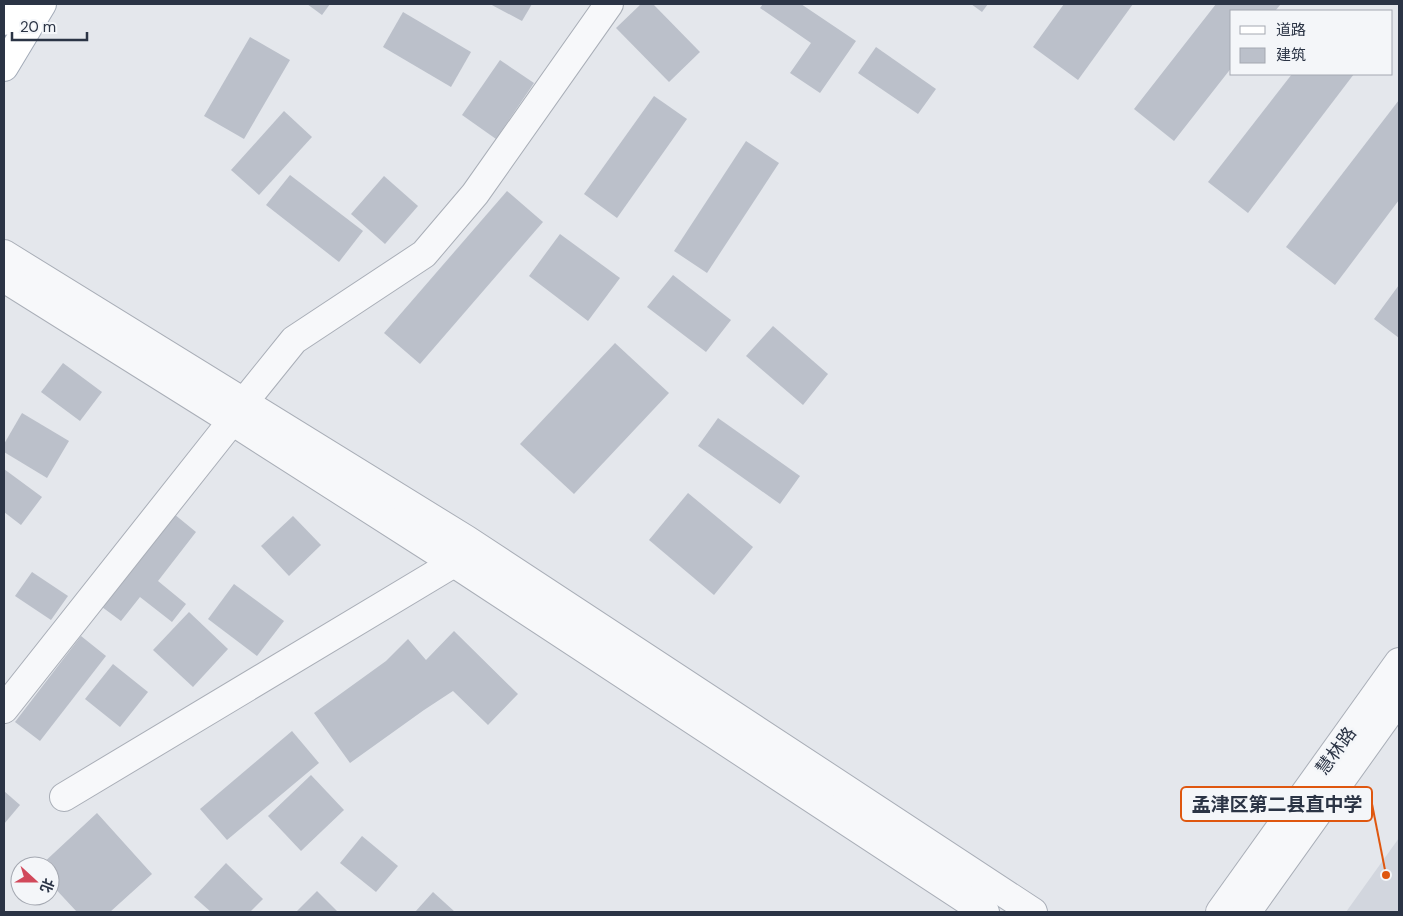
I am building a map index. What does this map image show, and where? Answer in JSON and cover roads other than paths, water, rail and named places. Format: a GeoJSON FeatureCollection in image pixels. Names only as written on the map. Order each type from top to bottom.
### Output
{"type":"FeatureCollection","features":[{"type":"Feature","properties":{"kind":"main road"},"geometry":{"type":"LineString","coordinates":[[4,21],[14,4]]}},
{"type":"Feature","properties":{"kind":"main road"},"geometry":{"type":"LineString","coordinates":[[4,67],[42,4]]}},
{"type":"Feature","properties":{"kind":"street"},"geometry":{"type":"LineString","coordinates":[[4,709],[294,340],[424,254],[475,194],[609,4]]}},
{"type":"Feature","properties":{"kind":"street"},"geometry":{"type":"LineString","coordinates":[[4,254],[238,412],[454,563],[985,912]]}},
{"type":"Feature","properties":{"kind":"street"},"geometry":{"type":"LineString","coordinates":[[4,278],[467,540],[1033,912]]}},
{"type":"Feature","properties":{"kind":"street"},"geometry":{"type":"LineString","coordinates":[[64,797],[454,563],[467,540]]}},
{"type":"Feature","properties":{"kind":"street","name":"慧林路"},"geometry":{"type":"LineString","coordinates":[[1220,912],[1399,662]]}},
{"type":"Feature","properties":{"kind":"street","name":"慧林路"},"geometry":{"type":"LineString","coordinates":[[1247,912],[1399,699]]}},
{"type":"Feature","properties":{"kind":"place","name":"孟津区第二县直中学"},"geometry":{"type":"Point","coordinates":[1386,875]}}]}
